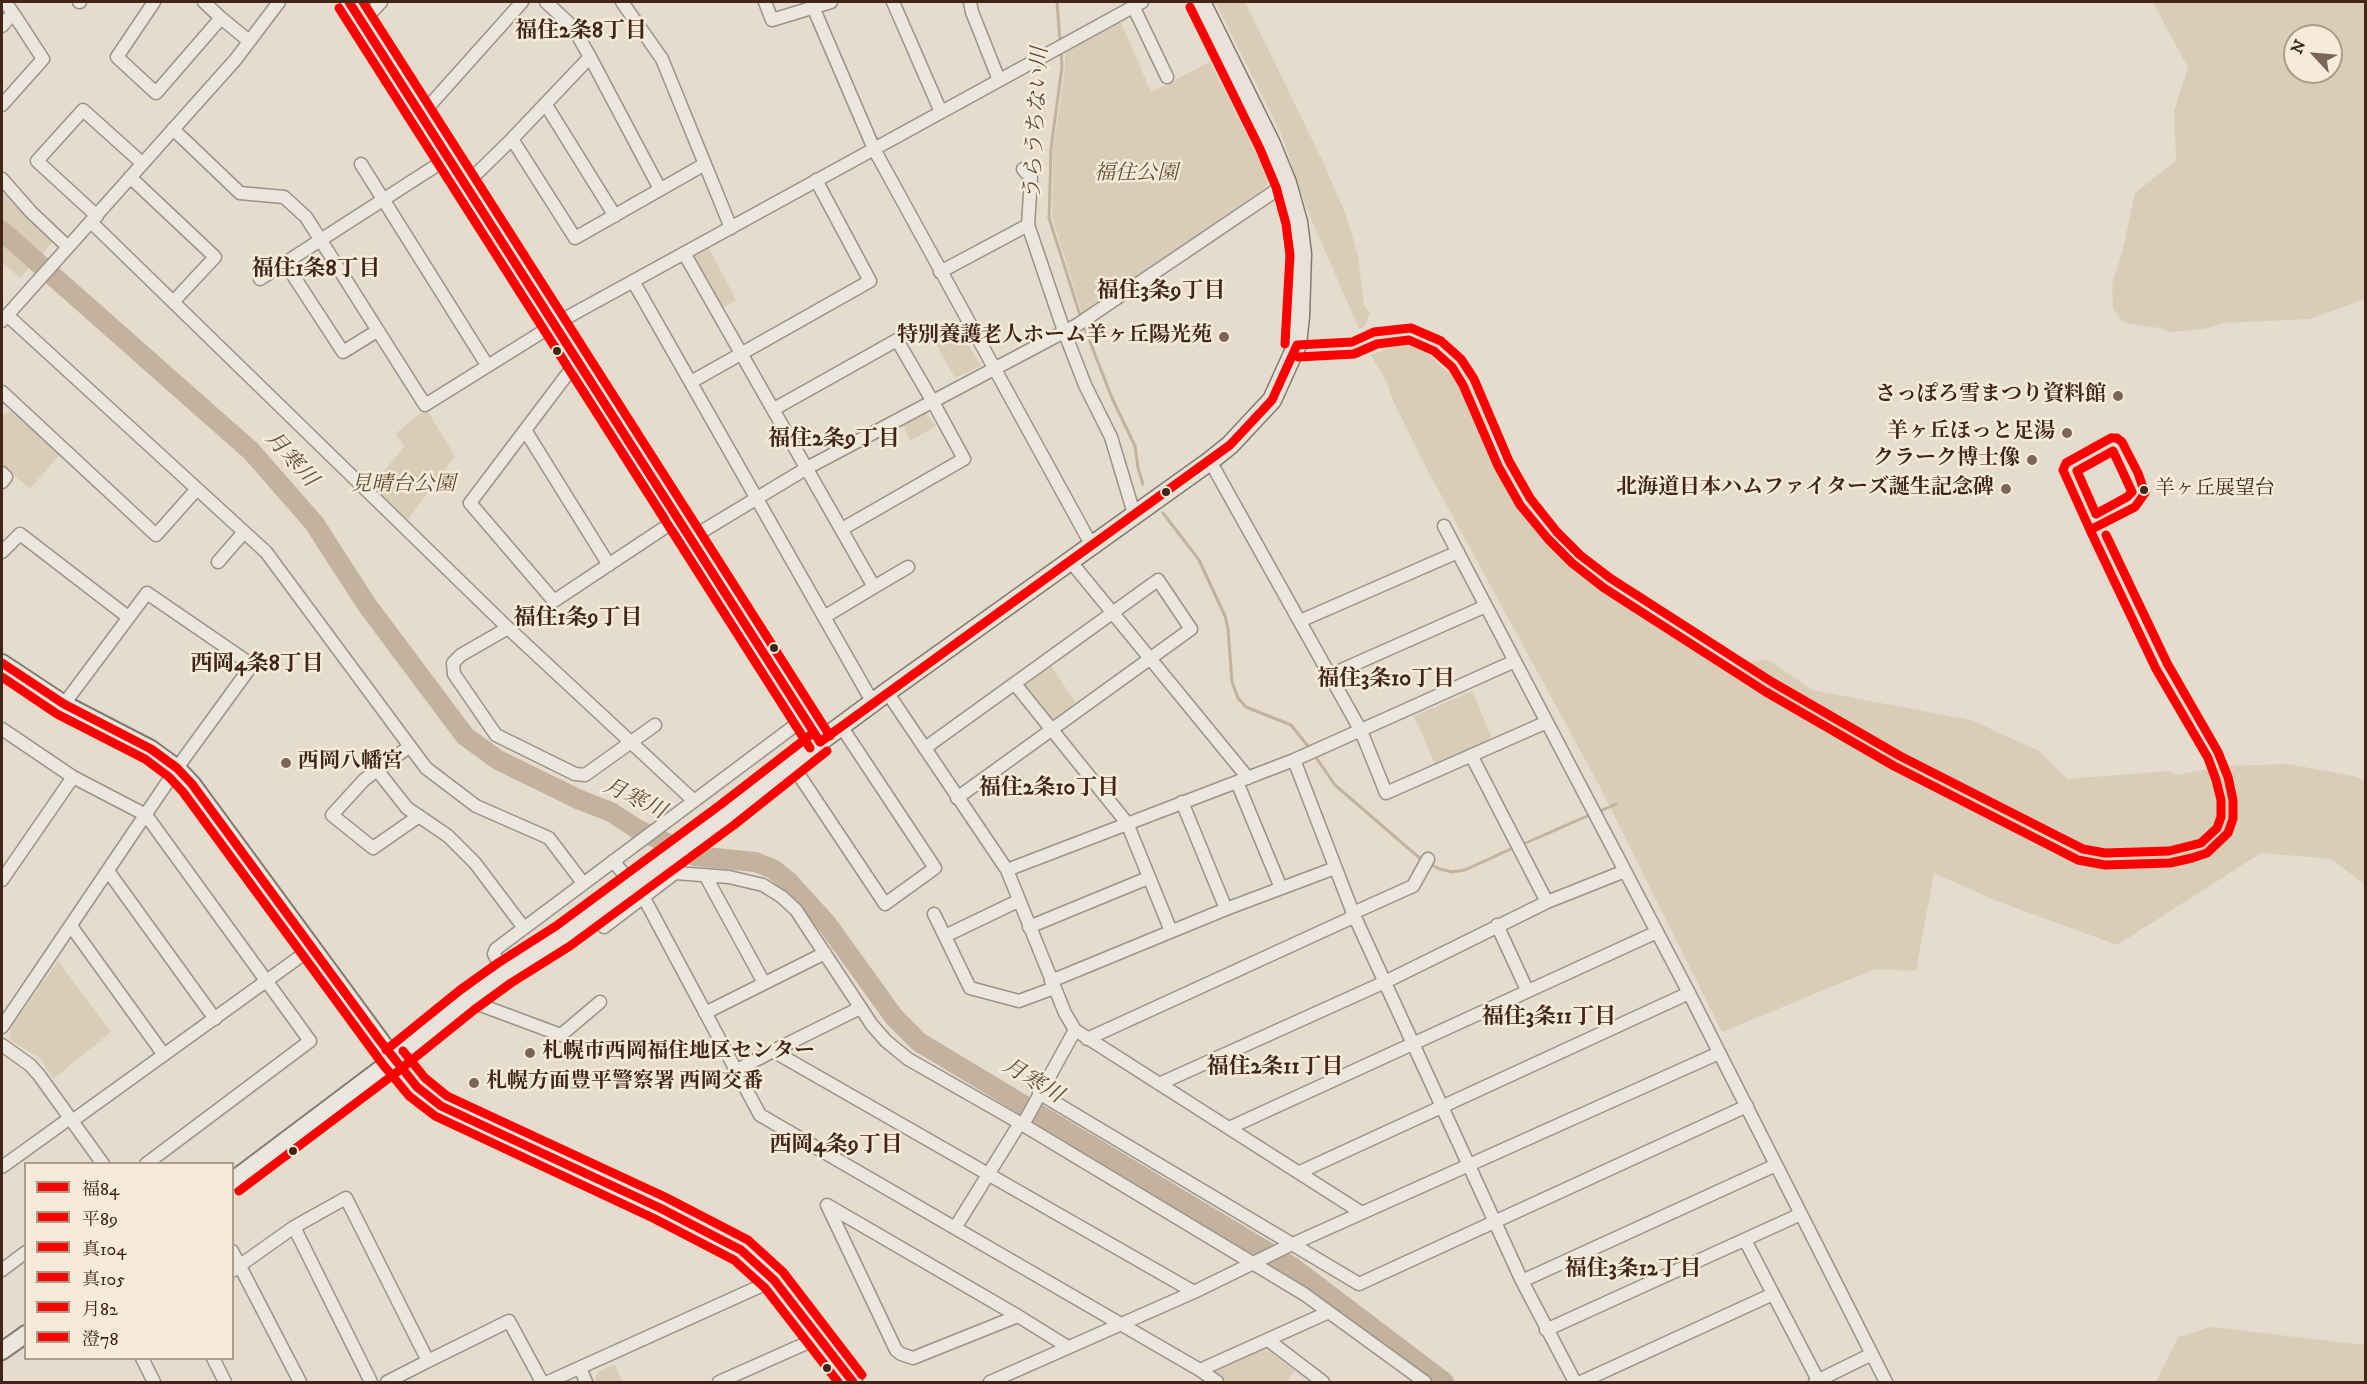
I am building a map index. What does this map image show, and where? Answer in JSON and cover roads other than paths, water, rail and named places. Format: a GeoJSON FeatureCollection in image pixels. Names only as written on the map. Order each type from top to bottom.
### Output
{"type":"FeatureCollection","features":[{"type":"Feature","properties":{"kind":"main road"},"geometry":{"type":"LineString","coordinates":[[852,1383],[774,1280],[741,1250],[711,1233],[441,1106],[417,1087],[394,1059],[467,1000],[504,973],[563,936],[727,815],[791,763],[1210,461],[1230,445],[1272,400],[1297,345],[1302,254],[1298,222],[1287,183],[1271,144],[1201,2]]}},
{"type":"Feature","properties":{"kind":"street"},"geometry":{"type":"LineString","coordinates":[[2,105],[43,59],[5,2]]}},
{"type":"Feature","properties":{"kind":"street"},"geometry":{"type":"LineString","coordinates":[[154,2],[117,57],[156,93],[221,18]]}},
{"type":"Feature","properties":{"kind":"street"},"geometry":{"type":"LineString","coordinates":[[204,2],[249,41]]}},
{"type":"Feature","properties":{"kind":"street"},"geometry":{"type":"LineString","coordinates":[[279,2],[249,41],[173,129],[4,318],[266,552],[426,768],[476,806],[549,838],[583,883]]}},
{"type":"Feature","properties":{"kind":"street"},"geometry":{"type":"LineString","coordinates":[[349,2],[820,742]]}},
{"type":"Feature","properties":{"kind":"street"},"geometry":{"type":"LineString","coordinates":[[362,22],[381,2]]}},
{"type":"Feature","properties":{"kind":"street"},"geometry":{"type":"LineString","coordinates":[[421,115],[522,2]]}},
{"type":"Feature","properties":{"kind":"street"},"geometry":{"type":"LineString","coordinates":[[546,2],[573,27],[660,189]]}},
{"type":"Feature","properties":{"kind":"street"},"geometry":{"type":"LineString","coordinates":[[622,2],[662,59],[731,228]]}},
{"type":"Feature","properties":{"kind":"street"},"geometry":{"type":"LineString","coordinates":[[765,2],[772,20],[831,2]]}},
{"type":"Feature","properties":{"kind":"street"},"geometry":{"type":"LineString","coordinates":[[893,2],[941,112]]}},
{"type":"Feature","properties":{"kind":"street"},"geometry":{"type":"LineString","coordinates":[[970,2],[999,80]]}},
{"type":"Feature","properties":{"kind":"street"},"geometry":{"type":"LineString","coordinates":[[173,129],[240,193],[284,197],[306,217],[425,405],[555,324],[1137,4],[1167,77]]}},
{"type":"Feature","properties":{"kind":"street"},"geometry":{"type":"LineString","coordinates":[[813,7],[874,149],[1092,546]]}},
{"type":"Feature","properties":{"kind":"street"},"geometry":{"type":"LineString","coordinates":[[2,26],[13,13]]}},
{"type":"Feature","properties":{"kind":"street"},"geometry":{"type":"LineString","coordinates":[[465,185],[546,105],[590,57]]}},
{"type":"Feature","properties":{"kind":"street"},"geometry":{"type":"LineString","coordinates":[[546,105],[615,216]]}},
{"type":"Feature","properties":{"kind":"street"},"geometry":{"type":"LineString","coordinates":[[142,163],[83,110],[38,161],[174,301],[508,628],[693,800]]}},
{"type":"Feature","properties":{"kind":"street"},"geometry":{"type":"LineString","coordinates":[[512,139],[575,238],[705,164]]}},
{"type":"Feature","properties":{"kind":"street"},"geometry":{"type":"LineString","coordinates":[[260,279],[448,158]]}},
{"type":"Feature","properties":{"kind":"street"},"geometry":{"type":"LineString","coordinates":[[361,164],[488,365]]}},
{"type":"Feature","properties":{"kind":"street"},"geometry":{"type":"LineString","coordinates":[[1023,169],[1031,178],[1028,225],[1085,385],[1111,437],[1135,517]]}},
{"type":"Feature","properties":{"kind":"street"},"geometry":{"type":"LineString","coordinates":[[130,177],[215,257],[174,301]]}},
{"type":"Feature","properties":{"kind":"street"},"geometry":{"type":"LineString","coordinates":[[2,179],[31,212],[68,247]]}},
{"type":"Feature","properties":{"kind":"street"},"geometry":{"type":"LineString","coordinates":[[691,382],[870,281],[816,180]]}},
{"type":"Feature","properties":{"kind":"street"},"geometry":{"type":"LineString","coordinates":[[691,538],[807,468],[1077,324],[1287,183]]}},
{"type":"Feature","properties":{"kind":"street"},"geometry":{"type":"LineString","coordinates":[[940,272],[1028,225]]}},
{"type":"Feature","properties":{"kind":"street"},"geometry":{"type":"LineString","coordinates":[[684,253],[874,587]]}},
{"type":"Feature","properties":{"kind":"street"},"geometry":{"type":"LineString","coordinates":[[285,263],[343,352],[377,331]]}},
{"type":"Feature","properties":{"kind":"street"},"geometry":{"type":"LineString","coordinates":[[633,281],[824,617],[880,698],[925,748],[1007,870],[1065,1013],[1075,1030],[1362,1213]]}},
{"type":"Feature","properties":{"kind":"street"},"geometry":{"type":"LineString","coordinates":[[774,410],[897,340],[933,402],[964,459],[842,529]]}},
{"type":"Feature","properties":{"kind":"street"},"geometry":{"type":"LineString","coordinates":[[578,360],[470,503],[554,601],[679,518]]}},
{"type":"Feature","properties":{"kind":"street"},"geometry":{"type":"LineString","coordinates":[[2,392],[156,535],[197,489]]}},
{"type":"Feature","properties":{"kind":"street"},"geometry":{"type":"LineString","coordinates":[[525,430],[609,565]]}},
{"type":"Feature","properties":{"kind":"street"},"geometry":{"type":"LineString","coordinates":[[1210,461],[1361,731],[1386,793],[1547,722]]}},
{"type":"Feature","properties":{"kind":"street"},"geometry":{"type":"LineString","coordinates":[[2,473],[6,477],[2,482]]}},
{"type":"Feature","properties":{"kind":"street"},"geometry":{"type":"LineString","coordinates":[[1444,526],[1689,993],[1886,1383]]}},
{"type":"Feature","properties":{"kind":"street"},"geometry":{"type":"LineString","coordinates":[[218,562],[244,532]]}},
{"type":"Feature","properties":{"kind":"street"},"geometry":{"type":"LineString","coordinates":[[2,552],[20,534],[128,617]]}},
{"type":"Feature","properties":{"kind":"street"},"geometry":{"type":"LineString","coordinates":[[1300,621],[1458,552]]}},
{"type":"Feature","properties":{"kind":"street"},"geometry":{"type":"LineString","coordinates":[[1071,562],[1243,780],[1281,888]]}},
{"type":"Feature","properties":{"kind":"street"},"geometry":{"type":"LineString","coordinates":[[824,617],[909,567]]}},
{"type":"Feature","properties":{"kind":"street"},"geometry":{"type":"LineString","coordinates":[[925,748],[1158,580],[1191,629],[957,798]]}},
{"type":"Feature","properties":{"kind":"street"},"geometry":{"type":"LineString","coordinates":[[2,1027],[177,768],[252,665],[147,593],[64,704]]}},
{"type":"Feature","properties":{"kind":"street"},"geometry":{"type":"LineString","coordinates":[[1330,675],[1486,606]]}},
{"type":"Feature","properties":{"kind":"street"},"geometry":{"type":"LineString","coordinates":[[508,628],[461,655],[453,663],[454,674],[496,735],[580,775],[589,773],[655,725]]}},
{"type":"Feature","properties":{"kind":"street"},"geometry":{"type":"LineString","coordinates":[[1007,870],[1299,758],[1515,661]]}},
{"type":"Feature","properties":{"kind":"street"},"geometry":{"type":"LineString","coordinates":[[2,663],[64,704],[151,748],[177,768],[192,784],[394,1059],[234,1179]]}},
{"type":"Feature","properties":{"kind":"street"},"geometry":{"type":"LineString","coordinates":[[1014,684],[1127,823],[1171,931]]}},
{"type":"Feature","properties":{"kind":"street"},"geometry":{"type":"LineString","coordinates":[[504,973],[494,951],[805,718]]}},
{"type":"Feature","properties":{"kind":"street"},"geometry":{"type":"LineString","coordinates":[[791,763],[885,904],[935,868],[842,726]]}},
{"type":"Feature","properties":{"kind":"street"},"geometry":{"type":"LineString","coordinates":[[4,735],[73,777],[146,815],[310,1041],[149,1162]]}},
{"type":"Feature","properties":{"kind":"street"},"geometry":{"type":"LineString","coordinates":[[410,746],[364,780],[332,815],[373,848],[419,816]]}},
{"type":"Feature","properties":{"kind":"street"},"geometry":{"type":"LineString","coordinates":[[1471,755],[1547,902]]}},
{"type":"Feature","properties":{"kind":"street"},"geometry":{"type":"LineString","coordinates":[[1299,758],[1335,868],[1353,913],[1522,1281],[1575,1383]]}},
{"type":"Feature","properties":{"kind":"street"},"geometry":{"type":"LineString","coordinates":[[377,770],[407,808],[448,836],[475,863],[524,928]]}},
{"type":"Feature","properties":{"kind":"street"},"geometry":{"type":"LineString","coordinates":[[2,880],[73,777]]}},
{"type":"Feature","properties":{"kind":"street"},"geometry":{"type":"LineString","coordinates":[[1182,802],[1226,909]]}},
{"type":"Feature","properties":{"kind":"street"},"geometry":{"type":"LineString","coordinates":[[613,861],[644,898],[760,1115],[1200,1370],[1217,1383]]}},
{"type":"Feature","properties":{"kind":"street"},"geometry":{"type":"LineString","coordinates":[[1087,1039],[1349,919],[1353,913],[1413,886],[1425,864]]}},
{"type":"Feature","properties":{"kind":"street"},"geometry":{"type":"LineString","coordinates":[[934,914],[970,988],[1019,1001],[1171,931],[1335,868]]}},
{"type":"Feature","properties":{"kind":"street"},"geometry":{"type":"LineString","coordinates":[[108,871],[215,1018]]}},
{"type":"Feature","properties":{"kind":"street"},"geometry":{"type":"LineString","coordinates":[[1159,1084],[1385,982],[1547,902],[1625,871]]}},
{"type":"Feature","properties":{"kind":"street"},"geometry":{"type":"LineString","coordinates":[[604,927],[675,873],[729,877],[763,885],[782,897],[796,910],[860,1008],[886,1041],[908,1059],[1022,1122],[1255,1262],[1304,1294],[1425,1383]]}},
{"type":"Feature","properties":{"kind":"street"},"geometry":{"type":"LineString","coordinates":[[705,875],[764,983]]}},
{"type":"Feature","properties":{"kind":"street"},"geometry":{"type":"LineString","coordinates":[[1029,927],[1148,878]]}},
{"type":"Feature","properties":{"kind":"street"},"geometry":{"type":"LineString","coordinates":[[945,936],[1018,901]]}},
{"type":"Feature","properties":{"kind":"street"},"geometry":{"type":"LineString","coordinates":[[1497,925],[1527,990]]}},
{"type":"Feature","properties":{"kind":"street"},"geometry":{"type":"LineString","coordinates":[[71,926],[164,1055]]}},
{"type":"Feature","properties":{"kind":"street"},"geometry":{"type":"LineString","coordinates":[[1229,1128],[1657,932]]}},
{"type":"Feature","properties":{"kind":"street"},"geometry":{"type":"LineString","coordinates":[[2,1167],[164,1055],[312,948]]}},
{"type":"Feature","properties":{"kind":"street"},"geometry":{"type":"LineString","coordinates":[[705,1012],[825,953]]}},
{"type":"Feature","properties":{"kind":"street"},"geometry":{"type":"LineString","coordinates":[[1300,1172],[1689,993]]}},
{"type":"Feature","properties":{"kind":"street"},"geometry":{"type":"LineString","coordinates":[[467,1000],[561,1035],[600,1002]]}},
{"type":"Feature","properties":{"kind":"street"},"geometry":{"type":"LineString","coordinates":[[737,1070],[860,1008]]}},
{"type":"Feature","properties":{"kind":"street"},"geometry":{"type":"LineString","coordinates":[[955,1228],[1022,1122],[1075,1030]]}},
{"type":"Feature","properties":{"kind":"street"},"geometry":{"type":"LineString","coordinates":[[2,1045],[30,1065],[102,1162]]}},
{"type":"Feature","properties":{"kind":"street"},"geometry":{"type":"LineString","coordinates":[[773,1051],[1194,1292]]}},
{"type":"Feature","properties":{"kind":"street"},"geometry":{"type":"LineString","coordinates":[[990,1383],[1194,1292],[1288,1246],[1468,1164],[1719,1053]]}},
{"type":"Feature","properties":{"kind":"street"},"geometry":{"type":"LineString","coordinates":[[1038,1095],[1288,1246],[1359,1284],[1747,1106]]}},
{"type":"Feature","properties":{"kind":"street"},"geometry":{"type":"LineString","coordinates":[[1522,1281],[1776,1165]]}},
{"type":"Feature","properties":{"kind":"street"},"geometry":{"type":"LineString","coordinates":[[300,1383],[236,1269],[294,1227],[346,1198],[428,1361]]}},
{"type":"Feature","properties":{"kind":"street"},"geometry":{"type":"LineString","coordinates":[[1018,1316],[913,1358],[901,1354],[896,1350],[827,1205],[998,1304],[1018,1316],[1068,1347]]}},
{"type":"Feature","properties":{"kind":"street"},"geometry":{"type":"LineString","coordinates":[[1546,1330],[1801,1214]]}},
{"type":"Feature","properties":{"kind":"street"},"geometry":{"type":"LineString","coordinates":[[294,1227],[370,1383]]}},
{"type":"Feature","properties":{"kind":"street"},"geometry":{"type":"LineString","coordinates":[[1745,1240],[1817,1382],[1872,1354]]}},
{"type":"Feature","properties":{"kind":"street"},"geometry":{"type":"LineString","coordinates":[[2,1270],[24,1254]]}},
{"type":"Feature","properties":{"kind":"street"},"geometry":{"type":"LineString","coordinates":[[548,1383],[774,1280]]}},
{"type":"Feature","properties":{"kind":"street"},"geometry":{"type":"LineString","coordinates":[[1581,1383],[1773,1294]]}},
{"type":"Feature","properties":{"kind":"street"},"geometry":{"type":"LineString","coordinates":[[1200,1370],[1329,1312]]}},
{"type":"Feature","properties":{"kind":"street"},"geometry":{"type":"LineString","coordinates":[[387,1383],[509,1321],[542,1383]]}},
{"type":"Feature","properties":{"kind":"street"},"geometry":{"type":"LineString","coordinates":[[2,1352],[24,1336]]}},
{"type":"Feature","properties":{"kind":"street"},"geometry":{"type":"LineString","coordinates":[[719,1383],[818,1338]]}},
{"type":"Feature","properties":{"kind":"street"},"geometry":{"type":"LineString","coordinates":[[1268,1340],[1323,1383]]}},
{"type":"Feature","properties":{"kind":"street"},"geometry":{"type":"LineString","coordinates":[[142,1360],[154,1383]]}},
{"type":"Feature","properties":{"kind":"street"},"geometry":{"type":"LineString","coordinates":[[214,1360],[225,1383]]}},
{"type":"Feature","properties":{"kind":"street"},"geometry":{"type":"LineString","coordinates":[[580,1368],[586,1383]]}},
{"type":"Feature","properties":{"kind":"waterway","name":"うらうちない川"},"geometry":{"type":"LineString","coordinates":[[1057,2],[1060,42]]}},
{"type":"Feature","properties":{"kind":"waterway","name":"うらうちない川"},"geometry":{"type":"LineString","coordinates":[[1061,51],[1062,67],[1051,148],[1049,218],[1081,318]]}},
{"type":"Feature","properties":{"kind":"waterway","name":"月寒川"},"geometry":{"type":"LineString","coordinates":[[2,231],[251,451],[314,523],[367,605],[465,736],[498,760],[580,800],[611,812],[637,829],[694,856],[755,862],[773,869],[788,881],[827,924],[894,1017],[919,1042],[1291,1266],[1444,1382]]}},
{"type":"Feature","properties":{"kind":"waterway","name":"うらうちない川"},"geometry":{"type":"LineString","coordinates":[[1083,324],[1112,398],[1135,446],[1143,484]]}},
{"type":"Feature","properties":{"kind":"waterway","name":"うらうちない川"},"geometry":{"type":"LineString","coordinates":[[1163,513],[1199,560],[1225,616],[1232,682],[1238,698],[1246,707],[1291,725],[1311,750]]}},
{"type":"Feature","properties":{"kind":"waterway","name":"うらうちない川"},"geometry":{"type":"LineString","coordinates":[[1315,756],[1335,785],[1423,861]]}},
{"type":"Feature","properties":{"kind":"waterway","name":"うらうちない川"},"geometry":{"type":"LineString","coordinates":[[1598,812],[1616,804]]}},
{"type":"Feature","properties":{"kind":"waterway","name":"うらうちない川"},"geometry":{"type":"LineString","coordinates":[[1521,845],[1592,814]]}},
{"type":"Feature","properties":{"kind":"waterway","name":"うらうちない川"},"geometry":{"type":"LineString","coordinates":[[1429,864],[1452,872],[1465,870],[1515,847]]}},
{"type":"Feature","properties":{"kind":"place","name":"特別養護老人ホーム羊ヶ丘陽光苑"},"geometry":{"type":"Point","coordinates":[1224,337]}},
{"type":"Feature","properties":{"kind":"place","name":"さっぽろ雪まつり資料館"},"geometry":{"type":"Point","coordinates":[2118,396]}},
{"type":"Feature","properties":{"kind":"place","name":"羊ヶ丘ほっと足湯"},"geometry":{"type":"Point","coordinates":[2067,433]}},
{"type":"Feature","properties":{"kind":"place","name":"クラーク博士像"},"geometry":{"type":"Point","coordinates":[2032,460]}},
{"type":"Feature","properties":{"kind":"place","name":"北海道日本ハムファイターズ誕生記念碑"},"geometry":{"type":"Point","coordinates":[2006,489]}},
{"type":"Feature","properties":{"kind":"place","name":"羊ヶ丘展望台"},"geometry":{"type":"Point","coordinates":[2144,490]}},
{"type":"Feature","properties":{"kind":"place","name":"西岡八幡宮"},"geometry":{"type":"Point","coordinates":[286,763]}},
{"type":"Feature","properties":{"kind":"place","name":"札幌市西岡福住地区センター"},"geometry":{"type":"Point","coordinates":[530,1053]}},
{"type":"Feature","properties":{"kind":"place","name":"札幌方面豊平警察署 西岡交番"},"geometry":{"type":"Point","coordinates":[474,1083]}},
{"type":"Feature","properties":{"kind":"district","name":"福住2条8丁目"},"geometry":{"type":"Point","coordinates":[581,32]}},
{"type":"Feature","properties":{"kind":"district","name":"福住1条8丁目"},"geometry":{"type":"Point","coordinates":[316,270]}},
{"type":"Feature","properties":{"kind":"district","name":"福住3条9丁目"},"geometry":{"type":"Point","coordinates":[1161,292]}},
{"type":"Feature","properties":{"kind":"district","name":"福住2条9丁目"},"geometry":{"type":"Point","coordinates":[834,440]}},
{"type":"Feature","properties":{"kind":"district","name":"福住1条9丁目"},"geometry":{"type":"Point","coordinates":[578,619]}},
{"type":"Feature","properties":{"kind":"district","name":"西岡4条8丁目"},"geometry":{"type":"Point","coordinates":[257,665]}},
{"type":"Feature","properties":{"kind":"district","name":"福住3条10丁目"},"geometry":{"type":"Point","coordinates":[1386,680]}},
{"type":"Feature","properties":{"kind":"district","name":"福住2条10丁目"},"geometry":{"type":"Point","coordinates":[1049,789]}},
{"type":"Feature","properties":{"kind":"district","name":"福住3条11丁目"},"geometry":{"type":"Point","coordinates":[1549,1018]}},
{"type":"Feature","properties":{"kind":"district","name":"福住2条11丁目"},"geometry":{"type":"Point","coordinates":[1275,1068]}},
{"type":"Feature","properties":{"kind":"district","name":"西岡4条9丁目"},"geometry":{"type":"Point","coordinates":[836,1146]}},
{"type":"Feature","properties":{"kind":"district","name":"福住3条12丁目"},"geometry":{"type":"Point","coordinates":[1633,1270]}},
{"type":"Feature","properties":{"kind":"park label","name":"福住公園"},"geometry":{"type":"Point","coordinates":[1136,175]}},
{"type":"Feature","properties":{"kind":"park label","name":"見晴台公園"},"geometry":{"type":"Point","coordinates":[403,486]}}]}
